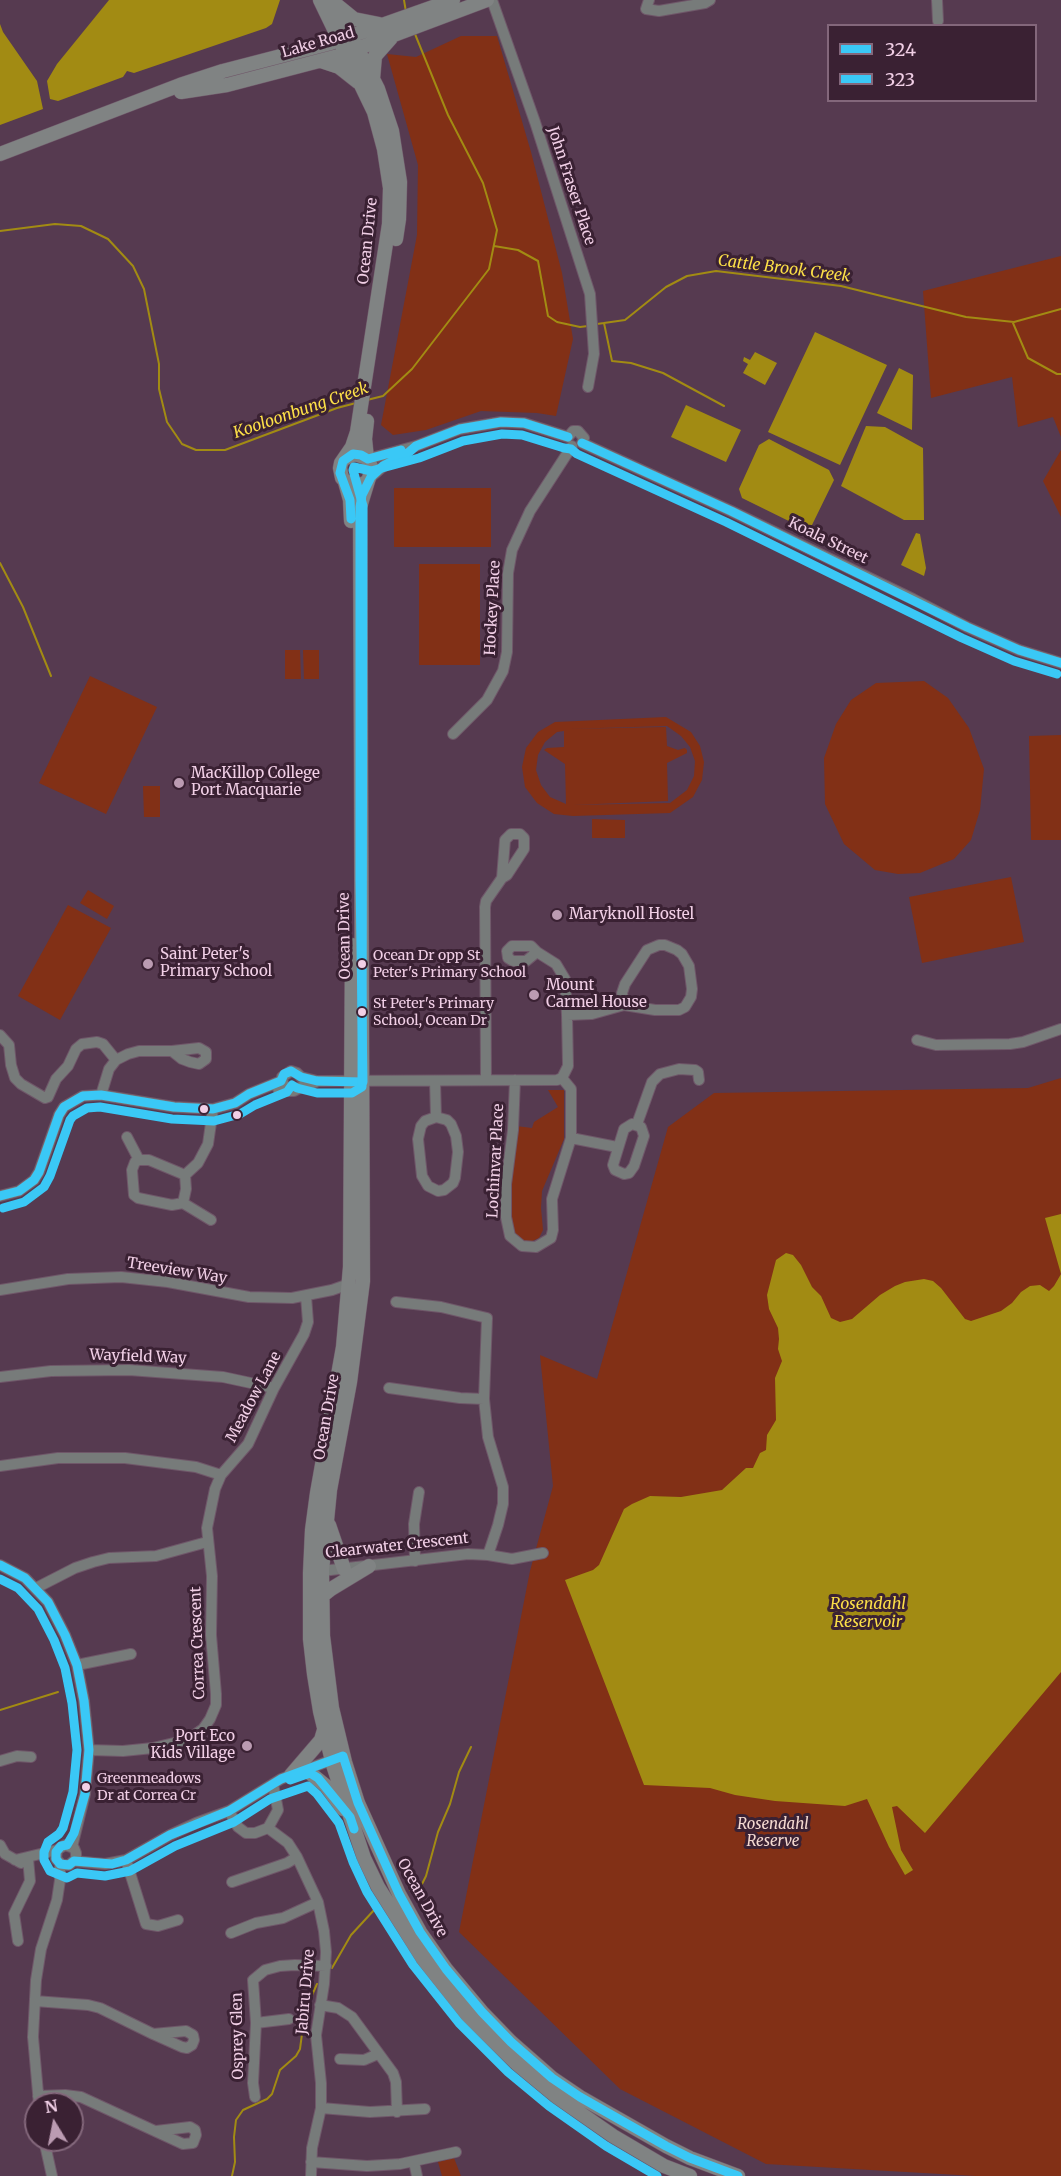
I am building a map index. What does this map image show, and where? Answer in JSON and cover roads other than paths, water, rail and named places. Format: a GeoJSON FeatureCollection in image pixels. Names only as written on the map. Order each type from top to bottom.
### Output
{"type":"FeatureCollection","features":[{"type":"Feature","properties":{"kind":"main road","name":"Lake Road"},"geometry":{"type":"LineString","coordinates":[[416,20],[453,0]]}},
{"type":"Feature","properties":{"kind":"main road","name":"Lake Road"},"geometry":{"type":"LineString","coordinates":[[0,154],[223,71],[345,38],[394,28],[487,0]]}},
{"type":"Feature","properties":{"kind":"main road"},"geometry":{"type":"LineString","coordinates":[[311,48],[322,34],[328,3],[354,19],[394,28],[375,56],[368,82],[339,67],[320,61]]}},
{"type":"Feature","properties":{"kind":"main road","name":"Ocean Drive"},"geometry":{"type":"LineString","coordinates":[[328,3],[368,82],[381,133],[389,180],[390,203],[386,251],[364,412],[344,459]]}},
{"type":"Feature","properties":{"kind":"main road","name":"Lake Road"},"geometry":{"type":"LineString","coordinates":[[152,97],[227,85],[320,61],[352,51],[394,28]]}},
{"type":"Feature","properties":{"kind":"main road","name":"Ocean Drive"},"geometry":{"type":"LineString","coordinates":[[364,412],[367,458]]}},
{"type":"Feature","properties":{"kind":"main road"},"geometry":{"type":"LineString","coordinates":[[355,454],[367,458],[372,467],[369,479],[357,486],[345,482],[340,471],[344,459],[355,454]]}},
{"type":"Feature","properties":{"kind":"main road","name":"Ocean Drive"},"geometry":{"type":"LineString","coordinates":[[369,479],[360,507],[360,880],[357,1082],[351,1225],[342,1286],[341,1366],[313,1520],[326,1672],[338,1761],[350,1817],[364,1858],[381,1892],[423,1959],[468,2016],[516,2063],[557,2097],[664,2166],[690,2176]]}},
{"type":"Feature","properties":{"kind":"main road","name":"Ocean Drive"},"geometry":{"type":"LineString","coordinates":[[345,482],[351,506],[357,1082],[363,1281],[350,1382],[316,1572],[310,1639],[324,1730],[373,1839],[420,1932],[446,1969],[482,2012],[511,2042],[552,2078],[580,2097],[666,2146],[690,2158],[738,2176]]}},
{"type":"Feature","properties":{"kind":"main road"},"geometry":{"type":"LineString","coordinates":[[327,1517],[344,1569]]}},
{"type":"Feature","properties":{"kind":"main road"},"geometry":{"type":"LineString","coordinates":[[321,1597],[331,1588],[369,1566]]}},
{"type":"Feature","properties":{"kind":"main road"},"geometry":{"type":"LineString","coordinates":[[291,1775],[321,1740],[324,1730]]}},
{"type":"Feature","properties":{"kind":"main road"},"geometry":{"type":"LineString","coordinates":[[310,1773],[326,1786],[350,1817]]}},
{"type":"Feature","properties":{"kind":"street","name":"John Fraser Place"},"geometry":{"type":"LineString","coordinates":[[492,0],[535,122],[590,294],[594,354],[588,387]]}},
{"type":"Feature","properties":{"kind":"street"},"geometry":{"type":"LineString","coordinates":[[648,4],[659,11],[705,3],[710,0]]}},
{"type":"Feature","properties":{"kind":"street"},"geometry":{"type":"LineString","coordinates":[[937,0],[938,21]]}},
{"type":"Feature","properties":{"kind":"street","name":"Koala Street"},"geometry":{"type":"LineString","coordinates":[[367,458],[416,446],[460,429],[501,422],[524,423],[574,442],[731,511],[967,627],[1019,650],[1061,663]]}},
{"type":"Feature","properties":{"kind":"street","name":"Hockey Place"},"geometry":{"type":"LineString","coordinates":[[453,734],[487,700],[503,671],[507,652],[508,573],[512,550],[526,518],[574,442]]}},
{"type":"Feature","properties":{"kind":"street","name":"Koala Street"},"geometry":{"type":"LineString","coordinates":[[369,479],[386,464],[408,453],[416,446]]}},
{"type":"Feature","properties":{"kind":"street"},"geometry":{"type":"LineString","coordinates":[[486,1080],[485,910],[486,901],[502,878]]}},
{"type":"Feature","properties":{"kind":"street"},"geometry":{"type":"LineString","coordinates":[[567,1015],[592,1014],[624,1005],[655,1010],[679,1010],[685,1007],[691,997],[692,989],[689,966],[682,954],[665,945],[647,950],[625,984],[622,993],[624,1005]]}},
{"type":"Feature","properties":{"kind":"street","name":"Lochinvar Place"},"geometry":{"type":"LineString","coordinates":[[514,1080],[513,1130],[506,1184],[506,1217],[510,1236],[522,1246],[536,1247],[551,1238],[553,1230],[553,1194],[571,1138],[571,1089],[562,1078],[568,1061],[565,978],[556,964],[534,949]]}},
{"type":"Feature","properties":{"kind":"street"},"geometry":{"type":"LineString","coordinates":[[917,1040],[936,1045],[1010,1044],[1061,1029]]}},
{"type":"Feature","properties":{"kind":"street"},"geometry":{"type":"LineString","coordinates":[[0,1035],[9,1046],[15,1078],[45,1098],[48,1097],[56,1078],[68,1066],[76,1049],[82,1044],[97,1042],[103,1044],[116,1060]]}},
{"type":"Feature","properties":{"kind":"street"},"geometry":{"type":"LineString","coordinates":[[101,1095],[106,1076],[116,1060],[139,1051],[172,1051]]}},
{"type":"Feature","properties":{"kind":"street"},"geometry":{"type":"LineString","coordinates":[[637,1124],[652,1082],[660,1074],[679,1069],[695,1070],[698,1072],[699,1080]]}},
{"type":"Feature","properties":{"kind":"street"},"geometry":{"type":"LineString","coordinates":[[301,1082],[296,1072],[288,1072],[283,1076],[283,1085],[291,1092],[301,1082],[552,1080],[562,1078]]}},
{"type":"Feature","properties":{"kind":"street"},"geometry":{"type":"LineString","coordinates":[[435,1081],[436,1117]]}},
{"type":"Feature","properties":{"kind":"street"},"geometry":{"type":"LineString","coordinates":[[0,1196],[19,1191],[33,1180],[42,1162],[55,1122],[64,1107],[83,1096],[101,1095],[174,1107],[213,1109],[283,1085]]}},
{"type":"Feature","properties":{"kind":"street"},"geometry":{"type":"LineString","coordinates":[[185,1175],[198,1163],[208,1144],[213,1109]]}},
{"type":"Feature","properties":{"kind":"street"},"geometry":{"type":"LineString","coordinates":[[436,1117],[447,1120],[451,1124],[456,1136],[458,1152],[453,1183],[444,1190],[438,1191],[428,1186],[422,1176],[418,1139],[421,1126],[425,1121],[436,1117]]}},
{"type":"Feature","properties":{"kind":"street"},"geometry":{"type":"LineString","coordinates":[[637,1124],[641,1127],[644,1136],[634,1166],[629,1173],[624,1174],[615,1170],[613,1165],[617,1148],[624,1129],[637,1124]]}},
{"type":"Feature","properties":{"kind":"street"},"geometry":{"type":"LineString","coordinates":[[127,1137],[139,1160]]}},
{"type":"Feature","properties":{"kind":"street"},"geometry":{"type":"LineString","coordinates":[[571,1138],[617,1148]]}},
{"type":"Feature","properties":{"kind":"street"},"geometry":{"type":"LineString","coordinates":[[185,1175],[149,1160],[139,1160],[135,1162],[132,1170],[134,1195],[138,1198],[172,1205],[183,1203],[211,1220]]}},
{"type":"Feature","properties":{"kind":"street"},"geometry":{"type":"LineString","coordinates":[[183,1203],[186,1189],[185,1175]]}},
{"type":"Feature","properties":{"kind":"street","name":"Treeview Way"},"geometry":{"type":"LineString","coordinates":[[0,1290],[68,1279],[121,1277],[168,1282],[249,1297],[306,1296],[342,1286]]}},
{"type":"Feature","properties":{"kind":"street","name":"Meadow Lane"},"geometry":{"type":"LineString","coordinates":[[207,1542],[207,1528],[215,1489],[221,1475],[248,1444],[304,1334],[308,1322],[306,1296]]}},
{"type":"Feature","properties":{"kind":"street","name":"Clearwater Crescent"},"geometry":{"type":"LineString","coordinates":[[396,1302],[441,1307],[487,1318],[484,1399],[488,1437],[500,1474],[503,1496],[498,1526],[488,1555]]}},
{"type":"Feature","properties":{"kind":"street","name":"Wayfield Way"},"geometry":{"type":"LineString","coordinates":[[0,1377],[51,1371],[129,1370],[223,1377],[274,1389]]}},
{"type":"Feature","properties":{"kind":"street"},"geometry":{"type":"LineString","coordinates":[[389,1388],[484,1399]]}},
{"type":"Feature","properties":{"kind":"street"},"geometry":{"type":"LineString","coordinates":[[0,1466],[58,1458],[147,1459],[196,1467],[221,1475]]}},
{"type":"Feature","properties":{"kind":"street"},"geometry":{"type":"LineString","coordinates":[[415,1560],[414,1524],[419,1492]]}},
{"type":"Feature","properties":{"kind":"street"},"geometry":{"type":"LineString","coordinates":[[36,1588],[75,1568],[93,1562],[109,1558],[156,1556],[207,1542]]}},
{"type":"Feature","properties":{"kind":"street","name":"Correa Crescent"},"geometry":{"type":"LineString","coordinates":[[89,1750],[123,1751],[153,1748],[178,1742],[203,1729],[210,1719],[216,1705],[216,1694],[212,1635],[212,1576],[207,1542]]}},
{"type":"Feature","properties":{"kind":"street","name":"Clearwater Crescent"},"geometry":{"type":"LineString","coordinates":[[316,1572],[468,1554],[512,1559],[543,1553]]}},
{"type":"Feature","properties":{"kind":"street"},"geometry":{"type":"LineString","coordinates":[[0,1565],[25,1578],[36,1588],[55,1613],[76,1665],[85,1710],[89,1750],[85,1794],[66,1856],[57,1900],[41,1949],[33,2037],[37,2092]]}},
{"type":"Feature","properties":{"kind":"street"},"geometry":{"type":"LineString","coordinates":[[76,1665],[132,1654]]}},
{"type":"Feature","properties":{"kind":"street"},"geometry":{"type":"LineString","coordinates":[[0,1761],[17,1756],[31,1757]]}},
{"type":"Feature","properties":{"kind":"street"},"geometry":{"type":"LineString","coordinates":[[275,1783],[310,1773],[338,1761]]}},
{"type":"Feature","properties":{"kind":"street"},"geometry":{"type":"LineString","coordinates":[[0,1845],[5,1854],[21,1863],[28,1860],[66,1856],[87,1862],[112,1864],[126,1860],[179,1831],[229,1811],[291,1775],[338,1761]]}},
{"type":"Feature","properties":{"kind":"street"},"geometry":{"type":"LineString","coordinates":[[229,1811],[238,1827],[246,1833],[255,1833],[268,1828],[278,1810],[275,1783]]}},
{"type":"Feature","properties":{"kind":"street","name":"Jabiru Drive"},"geometry":{"type":"LineString","coordinates":[[268,1828],[288,1843],[297,1857],[318,1902],[324,1931],[326,1966],[316,2035],[321,2108],[310,2162],[311,2176]]}},
{"type":"Feature","properties":{"kind":"street"},"geometry":{"type":"LineString","coordinates":[[232,1882],[287,1863],[297,1857]]}},
{"type":"Feature","properties":{"kind":"street"},"geometry":{"type":"LineString","coordinates":[[18,1941],[14,1914],[30,1881],[28,1860]]}},
{"type":"Feature","properties":{"kind":"street"},"geometry":{"type":"LineString","coordinates":[[126,1860],[146,1924],[158,1926],[178,1920]]}},
{"type":"Feature","properties":{"kind":"street"},"geometry":{"type":"LineString","coordinates":[[231,1933],[256,1923],[283,1918],[318,1902]]}},
{"type":"Feature","properties":{"kind":"street","name":"Osprey Glen"},"geometry":{"type":"LineString","coordinates":[[255,2097],[253,2063],[255,2023],[252,1984],[256,1976],[265,1970],[280,1966],[326,1966]]}},
{"type":"Feature","properties":{"kind":"street"},"geometry":{"type":"LineString","coordinates":[[35,2001],[100,2008],[153,2034]]}},
{"type":"Feature","properties":{"kind":"street"},"geometry":{"type":"LineString","coordinates":[[320,2004],[342,2010],[351,2017],[378,2054],[395,2078],[397,2112]]}},
{"type":"Feature","properties":{"kind":"street"},"geometry":{"type":"LineString","coordinates":[[255,2023],[289,2019]]}},
{"type":"Feature","properties":{"kind":"street"},"geometry":{"type":"LineString","coordinates":[[340,2059],[364,2060],[378,2054]]}},
{"type":"Feature","properties":{"kind":"street"},"geometry":{"type":"LineString","coordinates":[[84,2098],[156,2131]]}},
{"type":"Feature","properties":{"kind":"street"},"geometry":{"type":"LineString","coordinates":[[321,2108],[370,2112],[425,2109]]}},
{"type":"Feature","properties":{"kind":"street"},"geometry":{"type":"LineString","coordinates":[[47,2152],[52,2176]]}},
{"type":"Feature","properties":{"kind":"street"},"geometry":{"type":"LineString","coordinates":[[310,2162],[367,2166],[414,2162],[456,2152]]}},
{"type":"Feature","properties":{"kind":"street"},"geometry":{"type":"LineString","coordinates":[[414,2162],[417,2176]]}},
{"type":"Feature","properties":{"kind":"water"},"geometry":{"type":"Polygon","coordinates":[[[109,0],[280,0],[272,24],[266,28],[134,73],[127,71],[123,77],[58,101],[50,99],[47,81],[57,64],[109,0]]]}},
{"type":"Feature","properties":{"kind":"water"},"geometry":{"type":"Polygon","coordinates":[[[0,24],[3,32],[37,81],[43,109],[0,125],[0,24]]]}},
{"type":"Feature","properties":{"kind":"water"},"geometry":{"type":"Polygon","coordinates":[[[815,332],[887,365],[840,465],[768,432],[815,332]]]}},
{"type":"Feature","properties":{"kind":"water"},"geometry":{"type":"Polygon","coordinates":[[[755,352],[777,363],[765,385],[743,373],[748,364],[743,361],[744,357],[750,360],[755,352]]]}},
{"type":"Feature","properties":{"kind":"water"},"geometry":{"type":"Polygon","coordinates":[[[899,368],[913,375],[912,430],[877,413],[899,368]]]}},
{"type":"Feature","properties":{"kind":"water"},"geometry":{"type":"Polygon","coordinates":[[[686,405],[741,430],[726,462],[671,437],[686,405]]]}},
{"type":"Feature","properties":{"kind":"water"},"geometry":{"type":"Polygon","coordinates":[[[866,426],[885,427],[923,448],[924,520],[904,520],[841,486],[866,426]]]}},
{"type":"Feature","properties":{"kind":"water"},"geometry":{"type":"Polygon","coordinates":[[[769,439],[829,470],[834,480],[812,525],[803,528],[742,498],[739,489],[759,445],[769,439]]]}},
{"type":"Feature","properties":{"kind":"water"},"geometry":{"type":"Polygon","coordinates":[[[916,533],[920,534],[926,568],[924,576],[901,565],[916,533]]]}},
{"type":"Feature","properties":{"kind":"water"},"geometry":{"type":"Polygon","coordinates":[[[1061,1214],[1061,1274],[1045,1218],[1061,1214]]]}},
{"type":"Feature","properties":{"kind":"water","name":"Rosendahl Reservoir"},"geometry":{"type":"Polygon","coordinates":[[[786,1253],[793,1255],[812,1287],[821,1296],[831,1318],[840,1322],[852,1319],[880,1295],[895,1286],[924,1279],[933,1281],[941,1288],[965,1319],[971,1321],[1001,1311],[1030,1286],[1040,1285],[1049,1291],[1061,1274],[1061,1672],[925,1833],[897,1806],[892,1807],[901,1850],[913,1870],[905,1875],[867,1799],[845,1806],[775,1801],[735,1795],[710,1788],[644,1785],[565,1580],[593,1570],[599,1565],[624,1509],[650,1496],[681,1497],[722,1490],[746,1468],[753,1468],[760,1453],[766,1450],[767,1435],[776,1420],[775,1378],[782,1361],[778,1349],[778,1328],[769,1309],[767,1295],[776,1260],[786,1253]]]}},
{"type":"Feature","properties":{"kind":"waterway","name":"Kooloonbung Creek"},"geometry":{"type":"LineString","coordinates":[[404,0],[406,12]]}},
{"type":"Feature","properties":{"kind":"waterway","name":"Kooloonbung Creek"},"geometry":{"type":"LineString","coordinates":[[367,400],[383,396],[412,369],[489,269],[497,230],[483,183],[448,115],[415,34]]}},
{"type":"Feature","properties":{"kind":"waterway","name":"Kooloonbung Creek"},"geometry":{"type":"LineString","coordinates":[[0,231],[55,224],[81,226],[108,239],[133,266],[144,289],[159,364],[159,389],[167,422],[182,444],[196,450],[225,450],[356,403]]}},
{"type":"Feature","properties":{"kind":"waterway","name":"Cattle Brook Creek"},"geometry":{"type":"LineString","coordinates":[[494,246],[518,250],[538,261],[548,316],[557,322],[580,327],[588,326]]}},
{"type":"Feature","properties":{"kind":"waterway","name":"Cattle Brook Creek"},"geometry":{"type":"LineString","coordinates":[[597,324],[625,320],[666,287],[687,276],[716,271],[841,286],[966,317],[1014,322],[1061,309]]}},
{"type":"Feature","properties":{"kind":"waterway"},"geometry":{"type":"LineString","coordinates":[[604,323],[612,361],[631,363],[663,373],[724,406]]}},
{"type":"Feature","properties":{"kind":"waterway"},"geometry":{"type":"LineString","coordinates":[[1013,323],[1028,358],[1061,374]]}},
{"type":"Feature","properties":{"kind":"waterway"},"geometry":{"type":"LineString","coordinates":[[0,563],[23,607],[51,676]]}},
{"type":"Feature","properties":{"kind":"waterway"},"geometry":{"type":"LineString","coordinates":[[0,1710],[58,1692]]}},
{"type":"Feature","properties":{"kind":"waterway"},"geometry":{"type":"LineString","coordinates":[[410,1890],[422,1884],[426,1876],[438,1832],[450,1804],[459,1772],[471,1747]]}},
{"type":"Feature","properties":{"kind":"waterway"},"geometry":{"type":"LineString","coordinates":[[332,1968],[351,1935],[375,1909]]}},
{"type":"Feature","properties":{"kind":"waterway"},"geometry":{"type":"LineString","coordinates":[[232,2176],[235,2162],[236,2120],[243,2110],[267,2099],[272,2094],[280,2070],[296,2056],[300,2049],[305,2011],[317,1984]]}},
{"type":"Feature","properties":{"kind":"place","name":"MacKillop College Port Macquarie"},"geometry":{"type":"Point","coordinates":[179,783]}},
{"type":"Feature","properties":{"kind":"place","name":"Maryknoll Hostel"},"geometry":{"type":"Point","coordinates":[557,915]}},
{"type":"Feature","properties":{"kind":"place","name":"Saint Peter's Primary School"},"geometry":{"type":"Point","coordinates":[148,964]}},
{"type":"Feature","properties":{"kind":"place","name":"Ocean Dr opp St Peter's Primary School"},"geometry":{"type":"Point","coordinates":[362,964]}},
{"type":"Feature","properties":{"kind":"place","name":"Mount Carmel House"},"geometry":{"type":"Point","coordinates":[534,995]}},
{"type":"Feature","properties":{"kind":"place","name":"St Peter's Primary School, Ocean Dr"},"geometry":{"type":"Point","coordinates":[362,1012]}},
{"type":"Feature","properties":{"kind":"place","name":"Port Eco Kids Village"},"geometry":{"type":"Point","coordinates":[247,1746]}},
{"type":"Feature","properties":{"kind":"place","name":"Greenmeadows Dr at Correa Cr"},"geometry":{"type":"Point","coordinates":[86,1787]}},
{"type":"Feature","properties":{"kind":"park label","name":"Rosendahl Reserve"},"geometry":{"type":"Point","coordinates":[773,1834]}}]}
